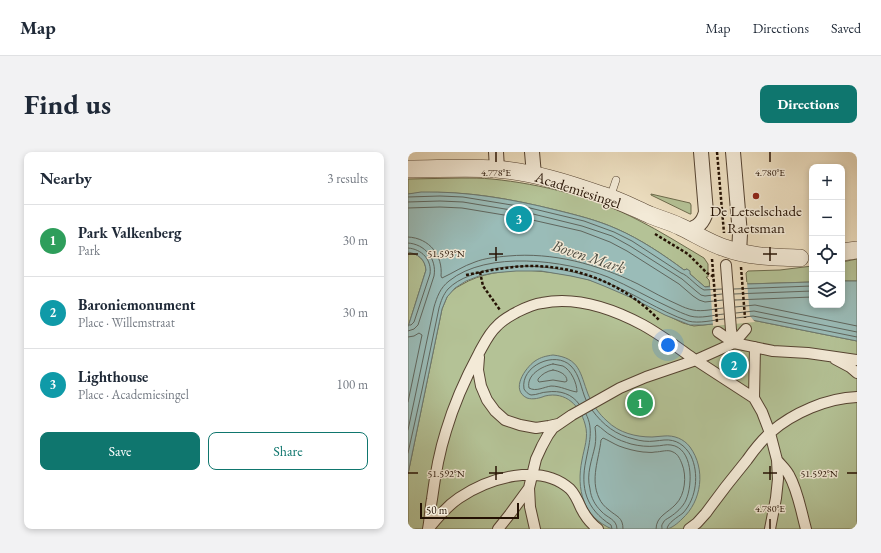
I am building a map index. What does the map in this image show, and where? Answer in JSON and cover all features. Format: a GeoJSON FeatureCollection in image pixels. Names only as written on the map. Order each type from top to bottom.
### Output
{"type":"FeatureCollection","features":[{"type":"Feature","properties":{"kind":"street"},"geometry":{"type":"LineString","coordinates":[[496,152],[497,169]]}},
{"type":"Feature","properties":{"kind":"street"},"geometry":{"type":"LineString","coordinates":[[532,152],[534,175]]}},
{"type":"Feature","properties":{"kind":"street"},"geometry":{"type":"LineString","coordinates":[[688,230],[696,228],[699,225],[706,212],[701,152]]}},
{"type":"Feature","properties":{"kind":"street"},"geometry":{"type":"LineString","coordinates":[[733,152],[740,234],[725,253],[731,330],[734,343]]}},
{"type":"Feature","properties":{"kind":"street","name":"Academiesingel"},"geometry":{"type":"LineString","coordinates":[[408,169],[497,169],[555,179],[610,198],[688,230],[725,253]]}},
{"type":"Feature","properties":{"kind":"street","name":"Academiesingel"},"geometry":{"type":"LineString","coordinates":[[650,215],[695,246],[708,252],[725,253]]}},
{"type":"Feature","properties":{"kind":"street"},"geometry":{"type":"LineString","coordinates":[[845,252],[857,250]]}},
{"type":"Feature","properties":{"kind":"street"},"geometry":{"type":"LineString","coordinates":[[725,253],[767,257],[806,257]]}},
{"type":"Feature","properties":{"kind":"street"},"geometry":{"type":"LineString","coordinates":[[428,528],[436,477],[446,432],[459,393],[490,334],[497,325],[506,318],[522,310],[541,303],[574,302],[603,308],[644,325],[672,342],[696,360],[754,398],[762,412],[770,433],[777,460],[778,479],[770,529]]}},
{"type":"Feature","properties":{"kind":"street"},"geometry":{"type":"LineString","coordinates":[[535,529],[530,507],[529,488],[536,459],[553,428],[572,415],[620,388],[696,360],[734,343],[746,328]]}},
{"type":"Feature","properties":{"kind":"street"},"geometry":{"type":"LineString","coordinates":[[718,332],[734,343],[773,351],[827,355],[857,360]]}},
{"type":"Feature","properties":{"kind":"street"},"geometry":{"type":"LineString","coordinates":[[754,398],[756,347]]}},
{"type":"Feature","properties":{"kind":"street"},"geometry":{"type":"LineString","coordinates":[[479,353],[478,370],[481,386],[487,400],[495,411],[505,420],[536,428],[561,423]]}},
{"type":"Feature","properties":{"kind":"street"},"geometry":{"type":"LineString","coordinates":[[827,355],[841,362],[857,373]]}},
{"type":"Feature","properties":{"kind":"street"},"geometry":{"type":"LineString","coordinates":[[689,529],[706,513],[742,465],[770,433],[791,418],[814,407],[837,400],[857,397]]}},
{"type":"Feature","properties":{"kind":"street"},"geometry":{"type":"LineString","coordinates":[[777,460],[793,483],[806,529]]}},
{"type":"Feature","properties":{"kind":"street"},"geometry":{"type":"LineString","coordinates":[[428,528],[447,508],[471,490],[498,479],[515,475],[532,475],[554,480],[570,490],[587,519],[598,529]]}},
{"type":"Feature","properties":{"kind":"street"},"geometry":{"type":"LineString","coordinates":[[498,529],[529,488]]}},
{"type":"Feature","properties":{"kind":"lane"},"geometry":{"type":"LineString","coordinates":[[610,198],[616,180]]}},
{"type":"Feature","properties":{"kind":"path"},"geometry":{"type":"LineString","coordinates":[[717,152],[725,253],[714,277],[718,332]]}},
{"type":"Feature","properties":{"kind":"path"},"geometry":{"type":"LineString","coordinates":[[653,232],[688,254],[707,273],[714,277]]}},
{"type":"Feature","properties":{"kind":"path"},"geometry":{"type":"LineString","coordinates":[[466,275],[528,266],[568,270],[607,283],[639,302]]}},
{"type":"Feature","properties":{"kind":"path"},"geometry":{"type":"LineString","coordinates":[[480,272],[483,286],[506,318]]}},
{"type":"Feature","properties":{"kind":"path"},"geometry":{"type":"LineString","coordinates":[[742,277],[746,328]]}},
{"type":"Feature","properties":{"kind":"green space"},"geometry":{"type":"Polygon","coordinates":[[[461,178],[511,181],[548,188],[585,198],[621,212],[638,220],[704,258],[708,264],[708,277],[706,277],[709,280],[710,286],[705,287],[690,274],[687,269],[684,270],[660,253],[626,233],[586,218],[501,198],[445,193],[408,194],[408,179],[461,178]]]}},
{"type":"Feature","properties":{"kind":"green space"},"geometry":{"type":"Polygon","coordinates":[[[651,195],[690,203],[691,214],[651,195]]]}},
{"type":"Feature","properties":{"kind":"green space"},"geometry":{"type":"Polygon","coordinates":[[[408,252],[415,254],[423,260],[426,270],[408,327],[408,252]]]}},
{"type":"Feature","properties":{"kind":"green space"},"geometry":{"type":"Polygon","coordinates":[[[857,259],[857,281],[845,281],[845,261],[857,259]]]}},
{"type":"Feature","properties":{"kind":"green space"},"geometry":{"type":"Polygon","coordinates":[[[809,266],[809,282],[747,284],[746,273],[748,271],[780,270],[809,266]]]}},
{"type":"Feature","properties":{"kind":"green space"},"geometry":{"type":"Polygon","coordinates":[[[525,270],[565,274],[595,282],[624,294],[683,323],[694,326],[752,320],[857,341],[857,529],[408,529],[408,474],[442,309],[446,298],[455,289],[484,275],[525,270]]]}},
{"type":"Feature","properties":{"kind":"water","name":"Boven Mark"},"geometry":{"type":"Polygon","coordinates":[[[438,192],[472,194],[539,206],[594,220],[626,233],[643,242],[684,270],[687,269],[690,271],[690,274],[705,287],[809,282],[809,308],[845,308],[845,281],[857,281],[857,341],[752,320],[690,325],[665,315],[604,286],[589,280],[571,276],[541,271],[516,271],[479,276],[466,281],[455,288],[447,297],[442,309],[408,474],[408,327],[426,270],[423,260],[415,254],[408,252],[408,194],[438,192]]]}},
{"type":"Feature","properties":{"kind":"water"},"geometry":{"type":"Polygon","coordinates":[[[553,355],[569,359],[574,363],[581,373],[588,394],[594,405],[601,415],[617,429],[634,435],[646,437],[675,437],[685,442],[690,447],[695,456],[700,475],[698,494],[689,512],[671,528],[612,529],[602,524],[588,510],[581,491],[580,481],[580,471],[586,442],[586,429],[580,411],[571,401],[566,398],[553,395],[529,399],[522,394],[520,390],[519,385],[521,379],[531,364],[541,358],[553,355]]]}},
{"type":"Feature","properties":{"kind":"pier"},"geometry":{"type":"Polygon","coordinates":[[[747,282],[750,316],[755,322],[713,326],[710,284],[747,282]]]}},
{"type":"Feature","properties":{"kind":"place","name":"De Letselschade Raetsman"},"geometry":{"type":"Point","coordinates":[756,196]}},
{"type":"Feature","properties":{"kind":"place","name":"Lighthouse"},"geometry":{"type":"Point","coordinates":[519,219]}},
{"type":"Feature","properties":{"kind":"place","name":"Baroniemonument"},"geometry":{"type":"Point","coordinates":[734,365]}},
{"type":"Feature","properties":{"kind":"place","name":"Park Valkenberg"},"geometry":{"type":"Point","coordinates":[640,403]}}]}
